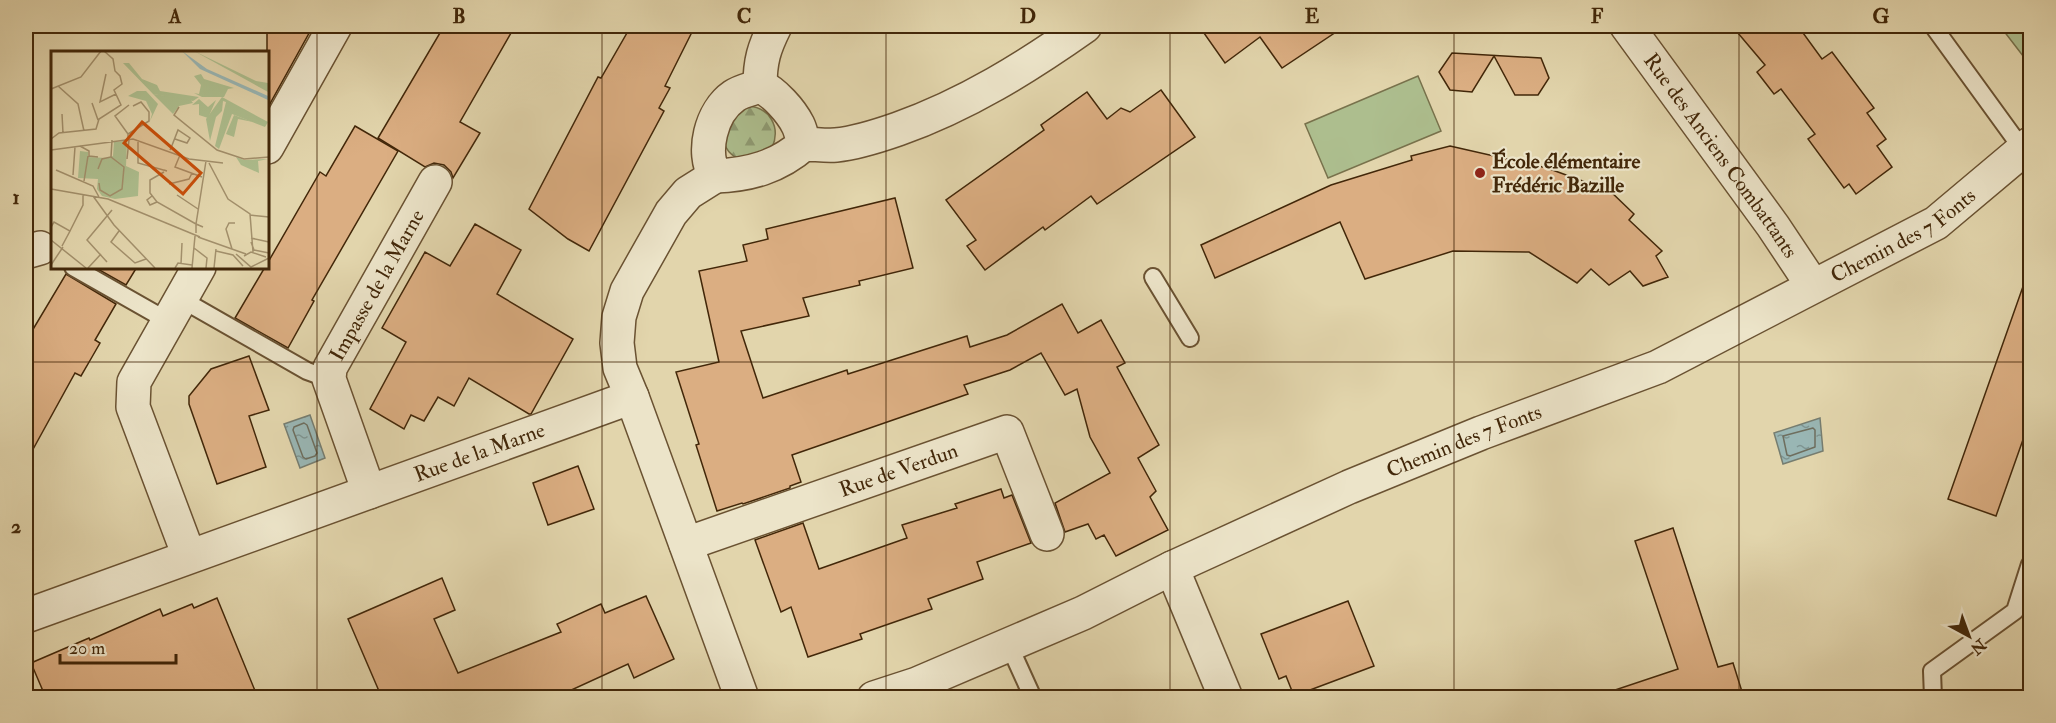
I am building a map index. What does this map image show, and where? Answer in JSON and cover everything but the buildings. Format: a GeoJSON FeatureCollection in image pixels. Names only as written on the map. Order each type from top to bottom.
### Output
{"type":"FeatureCollection","features":[{"type":"Feature","properties":{"kind":"street"},"geometry":{"type":"LineString","coordinates":[[268,145],[335,26]]}},
{"type":"Feature","properties":{"kind":"street"},"geometry":{"type":"LineString","coordinates":[[760,86],[760,63],[764,47],[775,26]]}},
{"type":"Feature","properties":{"kind":"street"},"geometry":{"type":"LineString","coordinates":[[742,698],[633,397],[620,368],[617,343],[619,317],[627,291],[670,213],[688,193],[714,176],[754,172],[789,157],[804,144],[835,145],[871,138],[916,123],[968,100],[1011,75],[1085,26]]}},
{"type":"Feature","properties":{"kind":"street","name":"Rue des Anciens Combattants"},"geometry":{"type":"LineString","coordinates":[[1627,26],[1773,226],[1813,286]]}},
{"type":"Feature","properties":{"kind":"street"},"geometry":{"type":"LineString","coordinates":[[714,176],[709,166],[708,139],[718,115],[734,96],[760,86],[784,107],[798,124],[804,144]]}},
{"type":"Feature","properties":{"kind":"street","name":"Chemin des 7 Fonts"},"geometry":{"type":"LineString","coordinates":[[874,698],[917,684],[1083,613],[1172,568],[1349,487],[1481,433],[1658,367],[1936,223],[2027,147]]}},
{"type":"Feature","properties":{"kind":"street","name":"Impasse de la Marne"},"geometry":{"type":"LineString","coordinates":[[369,492],[329,379],[330,368],[435,182]]}},
{"type":"Feature","properties":{"kind":"street"},"geometry":{"type":"LineString","coordinates":[[189,556],[133,406],[134,382],[198,268]]}},
{"type":"Feature","properties":{"kind":"street","name":"Rue de la Marne"},"geometry":{"type":"LineString","coordinates":[[26,616],[633,397]]}},
{"type":"Feature","properties":{"kind":"street","name":"Rue de Verdun"},"geometry":{"type":"LineString","coordinates":[[686,544],[1007,432],[1047,534]]}},
{"type":"Feature","properties":{"kind":"street"},"geometry":{"type":"LineString","coordinates":[[1172,568],[1226,698]]}},
{"type":"Feature","properties":{"kind":"lane"},"geometry":{"type":"LineString","coordinates":[[1933,26],[2027,147]]}},
{"type":"Feature","properties":{"kind":"lane"},"geometry":{"type":"LineString","coordinates":[[75,268],[329,379]]}},
{"type":"Feature","properties":{"kind":"lane"},"geometry":{"type":"LineString","coordinates":[[1153,277],[1190,338]]}},
{"type":"Feature","properties":{"kind":"lane"},"geometry":{"type":"LineString","coordinates":[[1933,698],[1932,671],[2014,611],[2031,564]]}},
{"type":"Feature","properties":{"kind":"lane"},"geometry":{"type":"LineString","coordinates":[[1009,645],[1033,698]]}},
{"type":"Feature","properties":{"kind":"green space"},"geometry":{"type":"Polygon","coordinates":[[[2000,26],[2030,26],[2030,65],[2000,26]]]}},
{"type":"Feature","properties":{"kind":"green space"},"geometry":{"type":"Polygon","coordinates":[[[1418,76],[1441,131],[1328,178],[1305,124],[1418,76]]]}},
{"type":"Feature","properties":{"kind":"green space"},"geometry":{"type":"Polygon","coordinates":[[[747,106],[755,107],[767,114],[772,120],[775,133],[772,148],[742,161],[728,151],[722,127],[747,106]]]}},
{"type":"Feature","properties":{"kind":"water"},"geometry":{"type":"Polygon","coordinates":[[[310,415],[325,458],[300,468],[284,424],[310,415]]]}},
{"type":"Feature","properties":{"kind":"water"},"geometry":{"type":"Polygon","coordinates":[[[1820,418],[1823,451],[1783,464],[1774,433],[1820,418]]]}},
{"type":"Feature","properties":{"kind":"place","name":"École élémentaire Frédéric Bazille"},"geometry":{"type":"Point","coordinates":[1480,173]}}]}
